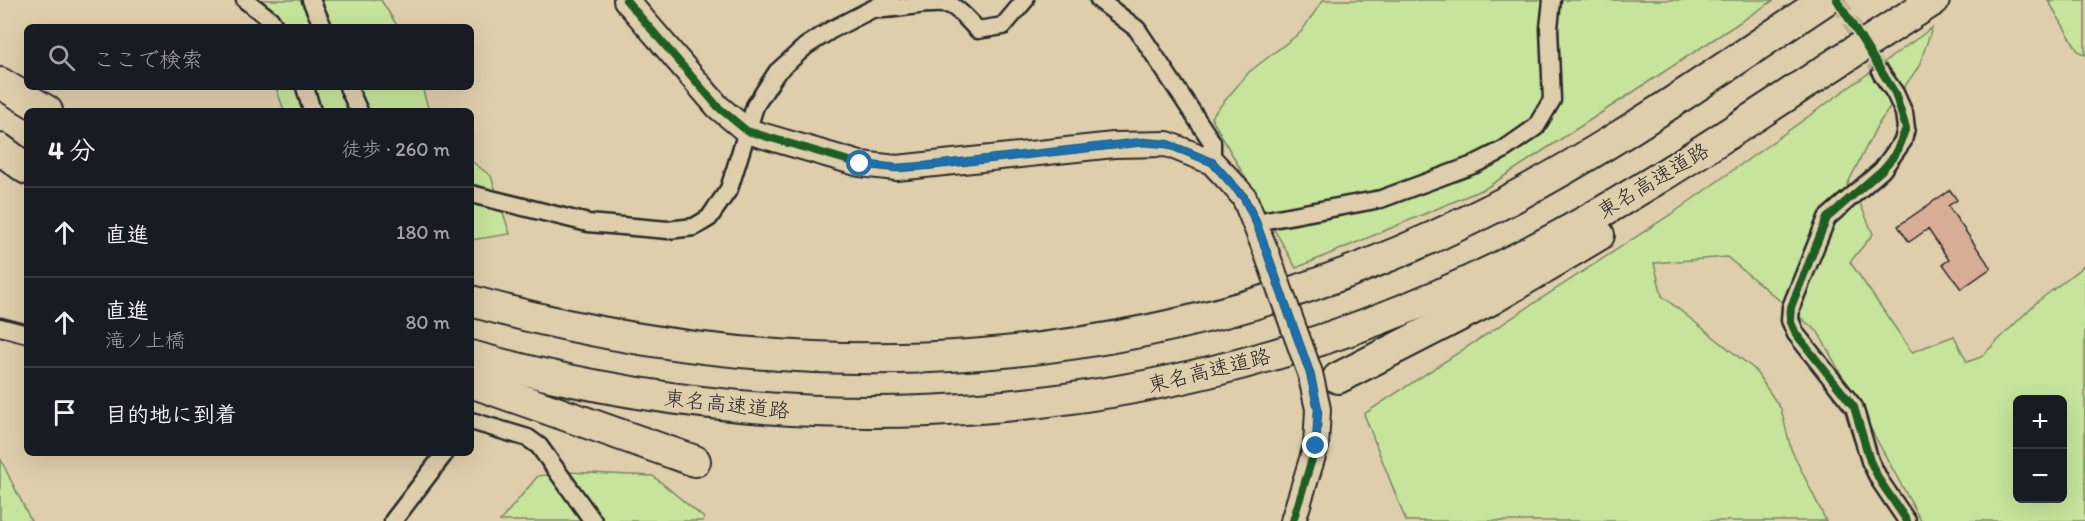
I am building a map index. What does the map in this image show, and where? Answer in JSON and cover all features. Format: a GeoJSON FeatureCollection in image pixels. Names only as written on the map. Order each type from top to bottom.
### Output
{"type":"FeatureCollection","features":[{"type":"Feature","properties":{"kind":"highway"},"geometry":{"type":"LineString","coordinates":[[474,302],[563,325],[635,340],[769,356],[924,358],[1047,347],[1182,324],[1335,278],[1431,238],[1564,170],[1650,118],[1825,0]]}},
{"type":"Feature","properties":{"kind":"highway","name":"東名高速道路"},"geometry":{"type":"LineString","coordinates":[[474,357],[593,386],[710,405],[823,413],[939,411],[1059,401],[1111,393],[1219,370],[1334,335],[1399,311],[1493,270],[1540,246],[1631,195],[1724,137],[1934,0]]}},
{"type":"Feature","properties":{"kind":"highway"},"geometry":{"type":"LineString","coordinates":[[0,83],[42,108]]}},
{"type":"Feature","properties":{"kind":"highway"},"geometry":{"type":"LineString","coordinates":[[1338,378],[1492,298],[1588,242],[1648,200],[1724,137]]}},
{"type":"Feature","properties":{"kind":"highway"},"geometry":{"type":"LineString","coordinates":[[0,144],[24,158]]}},
{"type":"Feature","properties":{"kind":"highway"},"geometry":{"type":"LineString","coordinates":[[0,149],[24,167]]}},
{"type":"Feature","properties":{"kind":"highway"},"geometry":{"type":"LineString","coordinates":[[474,280],[616,321],[685,332],[800,343],[1047,347]]}},
{"type":"Feature","properties":{"kind":"highway"},"geometry":{"type":"LineString","coordinates":[[474,383],[695,461]]}},
{"type":"Feature","properties":{"kind":"street"},"geometry":{"type":"LineString","coordinates":[[245,0],[273,24]]}},
{"type":"Feature","properties":{"kind":"street"},"geometry":{"type":"LineString","coordinates":[[311,0],[322,24]]}},
{"type":"Feature","properties":{"kind":"street"},"geometry":{"type":"LineString","coordinates":[[627,0],[718,106],[747,131],[860,164],[897,168],[1143,142],[1167,144],[1212,162],[1244,198],[1256,222],[1310,373],[1318,409],[1316,446],[1293,521]]}},
{"type":"Feature","properties":{"kind":"street"},"geometry":{"type":"LineString","coordinates":[[474,195],[588,223],[668,230],[694,228],[709,218],[729,189],[755,106],[777,72],[806,46],[831,30],[882,4],[894,9],[933,1],[951,5],[978,30],[1003,26],[1025,0]]}},
{"type":"Feature","properties":{"kind":"street"},"geometry":{"type":"LineString","coordinates":[[1099,0],[1137,29],[1212,142],[1212,162]]}},
{"type":"Feature","properties":{"kind":"street"},"geometry":{"type":"LineString","coordinates":[[1256,222],[1381,199],[1473,165],[1503,150],[1536,127],[1552,100],[1549,28],[1551,0]]}},
{"type":"Feature","properties":{"kind":"street"},"geometry":{"type":"LineString","coordinates":[[1881,73],[1895,93],[1906,128],[1884,178],[1827,218],[1791,307],[1790,320],[1796,334],[1854,407],[1870,461],[1880,481],[1908,521]]}},
{"type":"Feature","properties":{"kind":"street"},"geometry":{"type":"LineString","coordinates":[[305,90],[311,108]]}},
{"type":"Feature","properties":{"kind":"street"},"geometry":{"type":"LineString","coordinates":[[349,90],[357,108]]}},
{"type":"Feature","properties":{"kind":"street"},"geometry":{"type":"LineString","coordinates":[[0,327],[24,333]]}},
{"type":"Feature","properties":{"kind":"street"},"geometry":{"type":"LineString","coordinates":[[474,421],[528,438],[539,446],[594,521]]}},
{"type":"Feature","properties":{"kind":"street"},"geometry":{"type":"LineString","coordinates":[[393,521],[443,456]]}},
{"type":"Feature","properties":{"kind":"green space"},"geometry":{"type":"Polygon","coordinates":[[[258,0],[381,0],[396,24],[257,24],[258,0]]]}},
{"type":"Feature","properties":{"kind":"green space"},"geometry":{"type":"Polygon","coordinates":[[[1323,0],[1774,0],[1486,188],[1296,268],[1211,117],[1249,72],[1301,32],[1323,0]]]}},
{"type":"Feature","properties":{"kind":"green space"},"geometry":{"type":"Polygon","coordinates":[[[2048,0],[2085,0],[2085,55],[2078,51],[2048,0]]]}},
{"type":"Feature","properties":{"kind":"green space"},"geometry":{"type":"Polygon","coordinates":[[[1932,28],[1919,66],[1877,126],[1847,185],[1860,203],[1873,234],[1850,262],[1912,352],[1954,336],[1967,362],[1981,357],[2037,302],[2085,265],[2085,521],[1921,521],[1818,332],[1727,257],[1654,263],[1662,296],[1754,369],[1781,409],[1791,449],[1826,521],[1406,521],[1364,414],[1676,211],[1932,28]]]}},
{"type":"Feature","properties":{"kind":"green space"},"geometry":{"type":"Polygon","coordinates":[[[277,90],[423,90],[428,108],[283,108],[277,90]]]}},
{"type":"Feature","properties":{"kind":"green space"},"geometry":{"type":"Polygon","coordinates":[[[474,163],[491,176],[510,234],[474,240],[474,163]]]}},
{"type":"Feature","properties":{"kind":"green space"},"geometry":{"type":"Polygon","coordinates":[[[0,458],[31,521],[0,521],[0,458]]]}},
{"type":"Feature","properties":{"kind":"green space"},"geometry":{"type":"Polygon","coordinates":[[[567,472],[653,476],[704,518],[703,521],[500,521],[538,476],[567,472]]]}},
{"type":"Feature","properties":{"kind":"building"},"geometry":{"type":"Polygon","coordinates":[[[1950,190],[1957,200],[1948,206],[1991,268],[1961,289],[1943,264],[1949,260],[1928,229],[1909,242],[1898,226],[1950,190]]]}},
{"type":"Feature","properties":{"kind":"tunnel"},"geometry":{"type":"LineString","coordinates":[[1837,0],[1881,73]]}},
{"type":"Feature","properties":{"kind":"cycle path"},"geometry":{"type":"LineString","coordinates":[[626,0],[718,107],[747,131],[860,164],[897,168],[925,166],[1143,142],[1167,144],[1212,162],[1244,197],[1256,222],[1310,373],[1318,409],[1316,446],[1293,521]]}},
{"type":"Feature","properties":{"kind":"cycle path"},"geometry":{"type":"LineString","coordinates":[[1837,0],[1895,93],[1906,128],[1895,155],[1882,170],[1827,218],[1791,307],[1790,320],[1796,334],[1854,407],[1870,461],[1880,481],[1907,521]]}},
{"type":"Feature","properties":{"kind":"route"},"geometry":{"type":"LineString","coordinates":[[860,164],[897,168],[925,166],[1143,142],[1167,144],[1212,162],[1244,198],[1256,222],[1310,373],[1318,409],[1316,446]]}}]}
